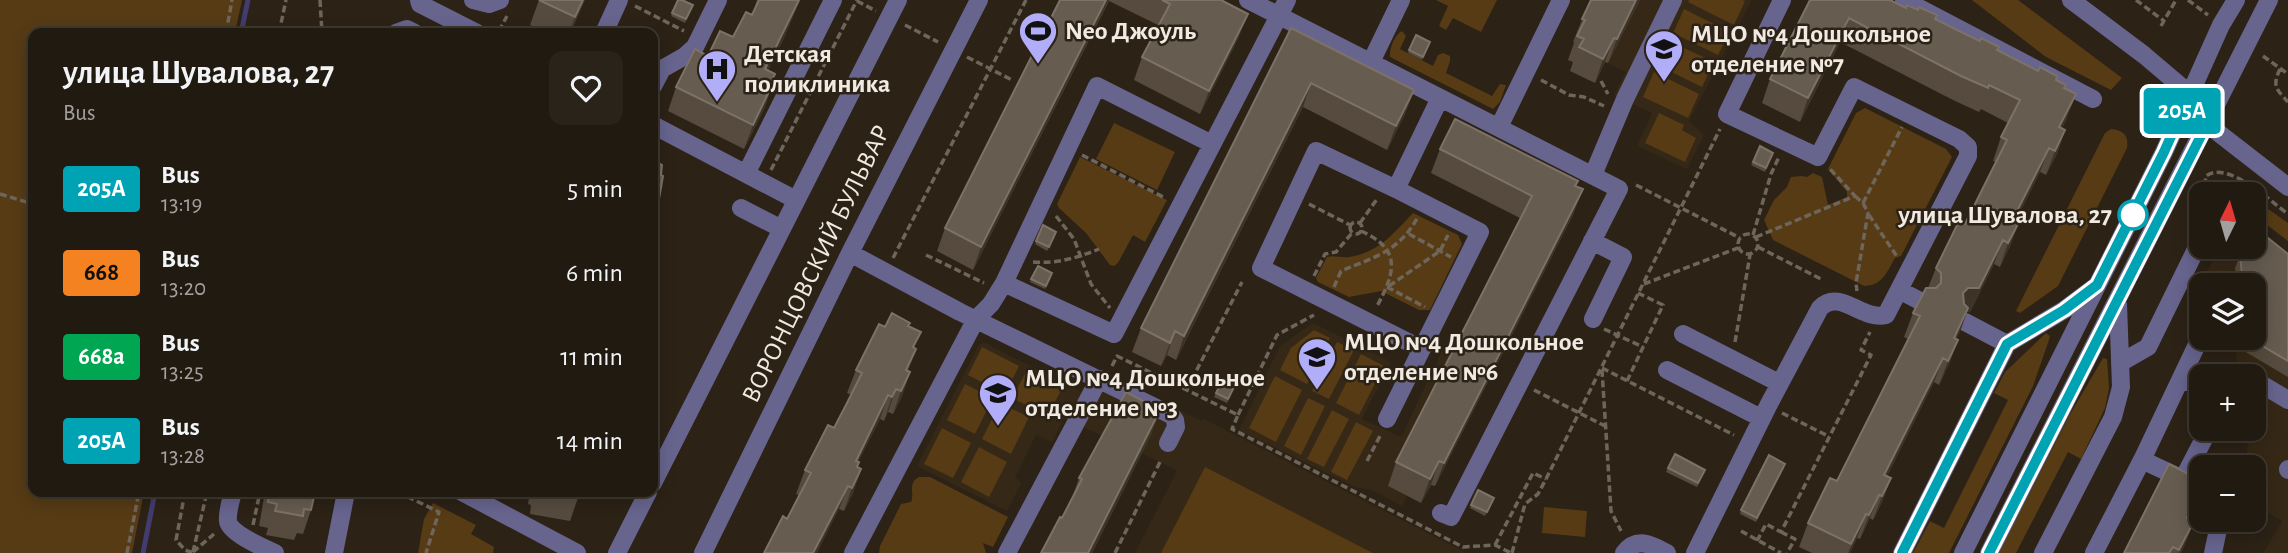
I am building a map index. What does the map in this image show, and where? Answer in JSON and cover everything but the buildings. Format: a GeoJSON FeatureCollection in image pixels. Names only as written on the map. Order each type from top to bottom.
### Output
{"type":"FeatureCollection","features":[{"type":"Feature","properties":{"kind":"street"},"geometry":{"type":"LineString","coordinates":[[419,0],[420,4],[442,7],[470,28]]}},
{"type":"Feature","properties":{"kind":"street"},"geometry":{"type":"LineString","coordinates":[[473,0],[504,6]]}},
{"type":"Feature","properties":{"kind":"street"},"geometry":{"type":"LineString","coordinates":[[658,76],[662,68],[685,56],[695,47],[718,0]]}},
{"type":"Feature","properties":{"kind":"street"},"geometry":{"type":"LineString","coordinates":[[746,174],[832,0]]}},
{"type":"Feature","properties":{"kind":"street","name":"ВОРОНЦОВСКИЙ БУЛЬВАР"},"geometry":{"type":"LineString","coordinates":[[658,473],[898,0]]}},
{"type":"Feature","properties":{"kind":"street","name":"ВОРОНЦОВСКИЙ БУЛЬВАР"},"geometry":{"type":"LineString","coordinates":[[703,553],[850,253],[979,0]]}},
{"type":"Feature","properties":{"kind":"street"},"geometry":{"type":"LineString","coordinates":[[1248,0],[1283,8],[1371,62],[1619,188],[1451,517],[1441,513]]}},
{"type":"Feature","properties":{"kind":"street"},"geometry":{"type":"LineString","coordinates":[[1371,62],[1401,0]]}},
{"type":"Feature","properties":{"kind":"street"},"geometry":{"type":"LineString","coordinates":[[1499,127],[1561,0]]}},
{"type":"Feature","properties":{"kind":"street"},"geometry":{"type":"LineString","coordinates":[[1593,175],[1619,112],[1673,0]]}},
{"type":"Feature","properties":{"kind":"street"},"geometry":{"type":"LineString","coordinates":[[1695,553],[1779,383],[1820,308],[1826,302],[1835,300],[1878,317],[1888,312],[1968,156],[1965,143],[1854,88],[1818,158],[1727,114],[1782,0]]}},
{"type":"Feature","properties":{"kind":"street"},"geometry":{"type":"LineString","coordinates":[[1904,0],[2093,99]]}},
{"type":"Feature","properties":{"kind":"street"},"geometry":{"type":"LineString","coordinates":[[2071,0],[2190,94],[2207,124],[2288,187]]}},
{"type":"Feature","properties":{"kind":"street"},"geometry":{"type":"LineString","coordinates":[[1963,553],[2164,152],[2221,25],[2236,0]]}},
{"type":"Feature","properties":{"kind":"street"},"geometry":{"type":"LineString","coordinates":[[1989,553],[2269,0]]}},
{"type":"Feature","properties":{"kind":"street"},"geometry":{"type":"LineString","coordinates":[[608,28],[627,3]]}},
{"type":"Feature","properties":{"kind":"street"},"geometry":{"type":"LineString","coordinates":[[995,284],[1114,334],[1283,8]]}},
{"type":"Feature","properties":{"kind":"street"},"geometry":{"type":"LineString","coordinates":[[853,553],[976,318],[991,304],[995,284],[1016,256],[1097,86],[1212,144]]}},
{"type":"Feature","properties":{"kind":"street"},"geometry":{"type":"LineString","coordinates":[[1388,191],[1440,98]]}},
{"type":"Feature","properties":{"kind":"street"},"geometry":{"type":"LineString","coordinates":[[658,128],[796,200]]}},
{"type":"Feature","properties":{"kind":"street"},"geometry":{"type":"LineString","coordinates":[[1385,424],[1480,232],[1388,191],[1316,151],[1261,268],[1422,349]]}},
{"type":"Feature","properties":{"kind":"street"},"geometry":{"type":"LineString","coordinates":[[741,208],[782,229]]}},
{"type":"Feature","properties":{"kind":"street"},"geometry":{"type":"LineString","coordinates":[[1592,241],[1623,257],[1592,319]]}},
{"type":"Feature","properties":{"kind":"street"},"geometry":{"type":"LineString","coordinates":[[850,253],[976,318],[1105,373],[1171,415],[1176,427],[1168,443]]}},
{"type":"Feature","properties":{"kind":"street"},"geometry":{"type":"LineString","coordinates":[[2120,363],[2148,347],[2191,259]]}},
{"type":"Feature","properties":{"kind":"street"},"geometry":{"type":"LineString","coordinates":[[1902,553],[2007,344],[2064,310],[2097,285]]}},
{"type":"Feature","properties":{"kind":"street"},"geometry":{"type":"LineString","coordinates":[[1899,290],[1922,302]]}},
{"type":"Feature","properties":{"kind":"street"},"geometry":{"type":"LineString","coordinates":[[2043,553],[2113,417],[2122,387],[2118,300]]}},
{"type":"Feature","properties":{"kind":"street"},"geometry":{"type":"LineString","coordinates":[[1965,322],[2007,344]]}},
{"type":"Feature","properties":{"kind":"street"},"geometry":{"type":"LineString","coordinates":[[1683,334],[1779,383]]}},
{"type":"Feature","properties":{"kind":"street"},"geometry":{"type":"LineString","coordinates":[[2094,553],[2194,350]]}},
{"type":"Feature","properties":{"kind":"street"},"geometry":{"type":"LineString","coordinates":[[1667,370],[1765,412]]}},
{"type":"Feature","properties":{"kind":"street"},"geometry":{"type":"LineString","coordinates":[[1007,553],[1105,373]]}},
{"type":"Feature","properties":{"kind":"street"},"geometry":{"type":"LineString","coordinates":[[2181,378],[2189,382]]}},
{"type":"Feature","properties":{"kind":"street"},"geometry":{"type":"LineString","coordinates":[[2266,387],[2288,400]]}},
{"type":"Feature","properties":{"kind":"street"},"geometry":{"type":"LineString","coordinates":[[2183,479],[2203,441]]}},
{"type":"Feature","properties":{"kind":"street"},"geometry":{"type":"LineString","coordinates":[[2142,460],[2189,482]]}},
{"type":"Feature","properties":{"kind":"street"},"geometry":{"type":"LineString","coordinates":[[232,497],[229,526],[250,541],[275,553]]}},
{"type":"Feature","properties":{"kind":"street"},"geometry":{"type":"LineString","coordinates":[[334,553],[345,497]]}},
{"type":"Feature","properties":{"kind":"street"},"geometry":{"type":"LineString","coordinates":[[472,497],[578,553]]}},
{"type":"Feature","properties":{"kind":"street"},"geometry":{"type":"LineString","coordinates":[[617,553],[645,497]]}},
{"type":"Feature","properties":{"kind":"street"},"geometry":{"type":"LineString","coordinates":[[2213,553],[2217,532]]}},
{"type":"Feature","properties":{"kind":"street"},"geometry":{"type":"LineString","coordinates":[[1627,550],[1638,542],[1648,543],[1667,553]]}},
{"type":"Feature","properties":{"kind":"path"},"geometry":{"type":"LineString","coordinates":[[227,28],[232,0]]}},
{"type":"Feature","properties":{"kind":"path"},"geometry":{"type":"LineString","coordinates":[[280,28],[286,0]]}},
{"type":"Feature","properties":{"kind":"path"},"geometry":{"type":"LineString","coordinates":[[320,0],[322,28]]}},
{"type":"Feature","properties":{"kind":"path"},"geometry":{"type":"LineString","coordinates":[[891,263],[1026,0]]}},
{"type":"Feature","properties":{"kind":"path"},"geometry":{"type":"LineString","coordinates":[[2136,0],[2162,23],[2176,0]]}},
{"type":"Feature","properties":{"kind":"path"},"geometry":{"type":"LineString","coordinates":[[2188,0],[2209,16]]}},
{"type":"Feature","properties":{"kind":"path"},"geometry":{"type":"LineString","coordinates":[[765,183],[857,1],[1012,80]]}},
{"type":"Feature","properties":{"kind":"path"},"geometry":{"type":"LineString","coordinates":[[627,3],[699,38]]}},
{"type":"Feature","properties":{"kind":"path"},"geometry":{"type":"LineString","coordinates":[[500,28],[504,6]]}},
{"type":"Feature","properties":{"kind":"path"},"geometry":{"type":"LineString","coordinates":[[2263,56],[2288,74]]}},
{"type":"Feature","properties":{"kind":"path"},"geometry":{"type":"LineString","coordinates":[[2280,69],[2275,79],[2276,89],[2288,102]]}},
{"type":"Feature","properties":{"kind":"path"},"geometry":{"type":"LineString","coordinates":[[1534,76],[1569,94],[1584,97],[1619,112]]}},
{"type":"Feature","properties":{"kind":"path"},"geometry":{"type":"LineString","coordinates":[[1322,310],[1277,335],[1232,429],[1463,547],[1495,545],[1512,553],[1525,504],[1538,494],[1546,479],[1727,114]]}},
{"type":"Feature","properties":{"kind":"path"},"geometry":{"type":"LineString","coordinates":[[1863,203],[1902,127]]}},
{"type":"Feature","properties":{"kind":"path"},"geometry":{"type":"LineString","coordinates":[[1067,148],[1181,205]]}},
{"type":"Feature","properties":{"kind":"path"},"geometry":{"type":"LineString","coordinates":[[1782,153],[1771,174],[1754,236],[1758,247],[1821,279]]}},
{"type":"Feature","properties":{"kind":"path"},"geometry":{"type":"LineString","coordinates":[[1818,158],[1863,203],[1902,264],[1910,269]]}},
{"type":"Feature","properties":{"kind":"path"},"geometry":{"type":"LineString","coordinates":[[2206,182],[2206,176],[2219,172],[2246,182]]}},
{"type":"Feature","properties":{"kind":"path"},"geometry":{"type":"LineString","coordinates":[[1361,231],[1360,223],[1388,191]]}},
{"type":"Feature","properties":{"kind":"path"},"geometry":{"type":"LineString","coordinates":[[0,194],[28,202]]}},
{"type":"Feature","properties":{"kind":"path"},"geometry":{"type":"LineString","coordinates":[[1738,248],[1740,238],[1746,234],[1754,236],[1855,196]]}},
{"type":"Feature","properties":{"kind":"path"},"geometry":{"type":"LineString","coordinates":[[2266,197],[2288,214]]}},
{"type":"Feature","properties":{"kind":"path"},"geometry":{"type":"LineString","coordinates":[[1303,201],[1350,225],[1352,233]]}},
{"type":"Feature","properties":{"kind":"path"},"geometry":{"type":"LineString","coordinates":[[1041,203],[1074,239],[1091,284],[1114,313],[1123,317]]}},
{"type":"Feature","properties":{"kind":"path"},"geometry":{"type":"LineString","coordinates":[[1681,208],[1740,238]]}},
{"type":"Feature","properties":{"kind":"path"},"geometry":{"type":"LineString","coordinates":[[1332,292],[1341,271],[1389,252],[1409,234],[1420,213]]}},
{"type":"Feature","properties":{"kind":"path"},"geometry":{"type":"LineString","coordinates":[[1858,297],[1856,283],[1868,213]]}},
{"type":"Feature","properties":{"kind":"path"},"geometry":{"type":"LineString","coordinates":[[1350,225],[1354,222],[1360,223]]}},
{"type":"Feature","properties":{"kind":"path"},"geometry":{"type":"LineString","coordinates":[[1387,287],[1440,251],[1451,229]]}},
{"type":"Feature","properties":{"kind":"path"},"geometry":{"type":"LineString","coordinates":[[1352,233],[1361,231]]}},
{"type":"Feature","properties":{"kind":"path"},"geometry":{"type":"LineString","coordinates":[[1361,231],[1383,244],[1389,252],[1392,269],[1387,287],[1373,314]]}},
{"type":"Feature","properties":{"kind":"path"},"geometry":{"type":"LineString","coordinates":[[1311,281],[1325,254],[1336,252],[1352,233]]}},
{"type":"Feature","properties":{"kind":"path"},"geometry":{"type":"LineString","coordinates":[[1409,234],[1458,260]]}},
{"type":"Feature","properties":{"kind":"path"},"geometry":{"type":"LineString","coordinates":[[1738,248],[1750,255],[1758,247]]}},
{"type":"Feature","properties":{"kind":"path"},"geometry":{"type":"LineString","coordinates":[[1642,285],[1738,248]]}},
{"type":"Feature","properties":{"kind":"path"},"geometry":{"type":"LineString","coordinates":[[1016,256],[1031,262],[1044,263],[1081,257],[1099,249]]}},
{"type":"Feature","properties":{"kind":"path"},"geometry":{"type":"LineString","coordinates":[[926,255],[995,284]]}},
{"type":"Feature","properties":{"kind":"path"},"geometry":{"type":"LineString","coordinates":[[1735,342],[1750,255]]}},
{"type":"Feature","properties":{"kind":"path"},"geometry":{"type":"LineString","coordinates":[[1187,389],[1242,282]]}},
{"type":"Feature","properties":{"kind":"path"},"geometry":{"type":"LineString","coordinates":[[1387,287],[1432,310]]}},
{"type":"Feature","properties":{"kind":"path"},"geometry":{"type":"LineString","coordinates":[[1627,381],[1662,305],[1638,293]]}},
{"type":"Feature","properties":{"kind":"path"},"geometry":{"type":"LineString","coordinates":[[1781,532],[1871,355],[1861,350],[1870,332]]}},
{"type":"Feature","properties":{"kind":"path"},"geometry":{"type":"LineString","coordinates":[[1105,373],[1117,356],[1238,415]]}},
{"type":"Feature","properties":{"kind":"path"},"geometry":{"type":"LineString","coordinates":[[1602,368],[1739,437]]}},
{"type":"Feature","properties":{"kind":"path"},"geometry":{"type":"LineString","coordinates":[[1602,368],[1611,511],[1627,550]]}},
{"type":"Feature","properties":{"kind":"path"},"geometry":{"type":"LineString","coordinates":[[1530,388],[1606,426]]}},
{"type":"Feature","properties":{"kind":"path"},"geometry":{"type":"LineString","coordinates":[[1765,412],[1829,436]]}},
{"type":"Feature","properties":{"kind":"path"},"geometry":{"type":"LineString","coordinates":[[1367,461],[1385,424]]}},
{"type":"Feature","properties":{"kind":"path"},"geometry":{"type":"LineString","coordinates":[[1115,553],[1160,462]]}},
{"type":"Feature","properties":{"kind":"path"},"geometry":{"type":"LineString","coordinates":[[1495,545],[1533,473],[1546,479]]}},
{"type":"Feature","properties":{"kind":"path"},"geometry":{"type":"LineString","coordinates":[[127,553],[138,497]]}},
{"type":"Feature","properties":{"kind":"path"},"geometry":{"type":"LineString","coordinates":[[184,497],[176,540],[185,550],[193,553]]}},
{"type":"Feature","properties":{"kind":"path"},"geometry":{"type":"LineString","coordinates":[[193,553],[206,497]]}},
{"type":"Feature","properties":{"kind":"path"},"geometry":{"type":"LineString","coordinates":[[250,541],[259,497]]}},
{"type":"Feature","properties":{"kind":"path"},"geometry":{"type":"LineString","coordinates":[[408,497],[439,512],[426,553]]}},
{"type":"Feature","properties":{"kind":"path"},"geometry":{"type":"LineString","coordinates":[[193,553],[228,520]]}},
{"type":"Feature","properties":{"kind":"path"},"geometry":{"type":"LineString","coordinates":[[1757,541],[1766,524],[1795,539],[1787,553]]}},
{"type":"Feature","properties":{"kind":"path"},"geometry":{"type":"LineString","coordinates":[[1741,531],[1781,553]]}},
{"type":"Feature","properties":{"kind":"shaded area"},"geometry":{"type":"Polygon","coordinates":[[[0,0],[242,0],[236,28],[28,28],[28,497],[143,497],[132,553],[0,553],[0,0]]]}},
{"type":"Feature","properties":{"kind":"shaded area"},"geometry":{"type":"Polygon","coordinates":[[[1436,0],[1497,0],[1481,32],[1453,18],[1446,30],[1439,26],[1448,6],[1436,0]]]}},
{"type":"Feature","properties":{"kind":"shaded area","name":"МЦО №4 Дошкольное отделение №7"},"geometry":{"type":"Polygon","coordinates":[[[1635,0],[1752,0],[1689,121],[1704,135],[1687,169],[1637,146],[1652,113],[1614,95],[1626,72],[1608,63],[1637,5],[1635,0]]]}},
{"type":"Feature","properties":{"kind":"shaded area"},"geometry":{"type":"Polygon","coordinates":[[[1972,0],[2018,0],[2122,78],[2111,90],[2046,57],[1972,0]]]}},
{"type":"Feature","properties":{"kind":"shaded area"},"geometry":{"type":"Polygon","coordinates":[[[1745,1],[1734,25],[1688,2],[1745,1]]]}},
{"type":"Feature","properties":{"kind":"shaded area"},"geometry":{"type":"Polygon","coordinates":[[[1684,9],[1730,32],[1718,55],[1673,33],[1684,9]]]}},
{"type":"Feature","properties":{"kind":"shaded area"},"geometry":{"type":"Polygon","coordinates":[[[1402,31],[1406,36],[1400,49],[1433,66],[1438,55],[1443,53],[1450,56],[1446,73],[1492,96],[1500,84],[1506,85],[1500,102],[1493,109],[1390,57],[1393,42],[1402,31]]]}},
{"type":"Feature","properties":{"kind":"shaded area"},"geometry":{"type":"Polygon","coordinates":[[[1669,41],[1714,62],[1702,87],[1657,65],[1669,41]]]}},
{"type":"Feature","properties":{"kind":"shaded area"},"geometry":{"type":"Polygon","coordinates":[[[1654,72],[1699,94],[1688,118],[1643,97],[1654,72]]]}},
{"type":"Feature","properties":{"kind":"shaded area"},"geometry":{"type":"Polygon","coordinates":[[[1865,108],[1946,149],[1952,157],[1901,256],[1895,258],[1880,281],[1864,286],[1773,240],[1764,220],[1774,200],[1787,187],[1791,177],[1807,177],[1813,173],[1822,177],[1828,205],[1847,197],[1847,192],[1828,169],[1856,113],[1865,108]]]}},
{"type":"Feature","properties":{"kind":"shaded area"},"geometry":{"type":"Polygon","coordinates":[[[1659,113],[1684,125],[1682,130],[1696,138],[1685,162],[1645,143],[1659,113]]]}},
{"type":"Feature","properties":{"kind":"shaded area"},"geometry":{"type":"Polygon","coordinates":[[[1114,123],[1175,152],[1157,190],[1096,159],[1114,123]]]}},
{"type":"Feature","properties":{"kind":"shaded area"},"geometry":{"type":"Polygon","coordinates":[[[2111,129],[2124,134],[2127,148],[2058,286],[2020,313],[2016,311],[2105,133],[2111,129]]]}},
{"type":"Feature","properties":{"kind":"shaded area"},"geometry":{"type":"Polygon","coordinates":[[[1080,157],[1167,200],[1145,242],[1133,235],[1114,266],[1110,265],[1086,233],[1057,204],[1080,157]]]}},
{"type":"Feature","properties":{"kind":"shaded area"},"geometry":{"type":"Polygon","coordinates":[[[2266,207],[2288,223],[2288,241],[2266,224],[2266,207]]]}},
{"type":"Feature","properties":{"kind":"shaded area"},"geometry":{"type":"Polygon","coordinates":[[[1413,213],[1458,235],[1462,244],[1430,310],[1419,310],[1381,291],[1349,297],[1318,282],[1316,278],[1327,257],[1359,255],[1377,247],[1413,213]]]}},
{"type":"Feature","properties":{"kind":"shaded area"},"geometry":{"type":"Polygon","coordinates":[[[2266,236],[2288,253],[2288,553],[2263,553],[2282,521],[2266,511],[2266,455],[2246,455],[2248,441],[2266,441],[2266,364],[2237,364],[2236,350],[2266,350],[2266,273],[2207,273],[2214,259],[2266,259],[2266,236]]]}},
{"type":"Feature","properties":{"kind":"shaded area","name":"МЦО №4 Дошкольное отделение №6"},"geometry":{"type":"Polygon","coordinates":[[[1313,323],[1391,362],[1362,419],[1401,437],[1446,342],[1458,348],[1388,486],[1407,496],[1402,506],[1372,490],[1355,487],[1239,430],[1280,346],[1313,323]]]}},
{"type":"Feature","properties":{"kind":"shaded area"},"geometry":{"type":"Polygon","coordinates":[[[1314,330],[1330,338],[1307,384],[1280,370],[1291,348],[1314,330]]]}},
{"type":"Feature","properties":{"kind":"shaded area"},"geometry":{"type":"Polygon","coordinates":[[[2046,333],[2050,336],[2033,386],[1949,553],[1913,553],[1930,521],[1944,528],[2008,400],[1994,393],[2005,372],[2046,333]]]}},
{"type":"Feature","properties":{"kind":"shaded area"},"geometry":{"type":"Polygon","coordinates":[[[1337,342],[1354,350],[1329,399],[1312,391],[1337,342]]]}},
{"type":"Feature","properties":{"kind":"shaded area"},"geometry":{"type":"Polygon","coordinates":[[[985,343],[1098,400],[1111,376],[1202,421],[1204,419],[1467,553],[1135,553],[1177,471],[1142,453],[1152,433],[1106,438],[1064,418],[1052,442],[1036,435],[1015,478],[1022,482],[1007,511],[917,466],[979,344],[985,343]]]}},
{"type":"Feature","properties":{"kind":"shaded area"},"geometry":{"type":"Polygon","coordinates":[[[982,347],[1019,366],[1005,394],[968,375],[982,347]]]}},
{"type":"Feature","properties":{"kind":"shaded area"},"geometry":{"type":"Polygon","coordinates":[[[1361,354],[1384,366],[1359,415],[1336,403],[1361,354]]]}},
{"type":"Feature","properties":{"kind":"shaded area"},"geometry":{"type":"Polygon","coordinates":[[[2103,358],[2107,359],[2109,388],[2105,408],[2081,459],[2068,452],[2016,553],[1999,553],[2069,416],[2103,358]]]}},
{"type":"Feature","properties":{"kind":"shaded area"},"geometry":{"type":"Polygon","coordinates":[[[1027,370],[1062,388],[1048,416],[1012,398],[1027,370]]]}},
{"type":"Feature","properties":{"kind":"shaded area"},"geometry":{"type":"Polygon","coordinates":[[[1275,376],[1302,390],[1276,442],[1249,428],[1275,376]]]}},
{"type":"Feature","properties":{"kind":"shaded area"},"geometry":{"type":"Polygon","coordinates":[[[965,384],[993,398],[975,434],[947,420],[965,384]]]}},
{"type":"Feature","properties":{"kind":"shaded area"},"geometry":{"type":"Polygon","coordinates":[[[1308,398],[1325,406],[1301,455],[1284,446],[1308,398]]]}},
{"type":"Feature","properties":{"kind":"shaded area"},"geometry":{"type":"Polygon","coordinates":[[[1000,403],[1029,417],[1011,454],[982,439],[1000,403]]]}},
{"type":"Feature","properties":{"kind":"shaded area"},"geometry":{"type":"Polygon","coordinates":[[[1332,410],[1349,419],[1324,467],[1307,459],[1332,410]]]}},
{"type":"Feature","properties":{"kind":"shaded area"},"geometry":{"type":"Polygon","coordinates":[[[1356,422],[1373,431],[1347,480],[1331,472],[1356,422]]]}},
{"type":"Feature","properties":{"kind":"shaded area"},"geometry":{"type":"Polygon","coordinates":[[[942,428],[971,443],[953,478],[924,464],[942,428]]]}},
{"type":"Feature","properties":{"kind":"shaded area"},"geometry":{"type":"Polygon","coordinates":[[[979,447],[1007,462],[989,497],[961,482],[979,447]]]}},
{"type":"Feature","properties":{"kind":"shaded area"},"geometry":{"type":"Polygon","coordinates":[[[1205,467],[1365,549],[1373,553],[1161,553],[1205,467]]]}},
{"type":"Feature","properties":{"kind":"shaded area"},"geometry":{"type":"Polygon","coordinates":[[[919,477],[930,477],[1008,517],[993,547],[983,543],[986,553],[879,553],[901,504],[911,502],[912,485],[919,477]]]}},
{"type":"Feature","properties":{"kind":"shaded area"},"geometry":{"type":"Polygon","coordinates":[[[433,503],[476,525],[471,534],[494,547],[493,553],[418,553],[424,519],[433,503]]]}},
{"type":"Feature","properties":{"kind":"shaded area"},"geometry":{"type":"Polygon","coordinates":[[[1544,507],[1587,511],[1585,537],[1542,533],[1544,507]]]}},
{"type":"Feature","properties":{"kind":"waterway"},"geometry":{"type":"LineString","coordinates":[[242,28],[248,0]]}},
{"type":"Feature","properties":{"kind":"waterway"},"geometry":{"type":"LineString","coordinates":[[143,553],[154,497]]}},
{"type":"Feature","properties":{"kind":"bus line","name":"205А"},"geometry":{"type":"LineString","coordinates":[[1902,553],[2007,344],[2064,310],[2097,285],[2190,94],[2207,124],[1989,553]]}},
{"type":"Feature","properties":{"kind":"place","name":"Neo Джоуль"},"geometry":{"type":"Point","coordinates":[1038,65]}},
{"type":"Feature","properties":{"kind":"place","name":"МЦО №4 Дошкольное отделение №7"},"geometry":{"type":"Point","coordinates":[1664,83]}},
{"type":"Feature","properties":{"kind":"place","name":"Детская поликлиника"},"geometry":{"type":"Point","coordinates":[717,103]}},
{"type":"Feature","properties":{"kind":"place","name":"улица Шувалова, 27"},"geometry":{"type":"Point","coordinates":[2133,215]}},
{"type":"Feature","properties":{"kind":"place","name":"МЦО №4 Дошкольное отделение №6"},"geometry":{"type":"Point","coordinates":[1317,391]}},
{"type":"Feature","properties":{"kind":"place","name":"МЦО №4 Дошкольное отделение №3"},"geometry":{"type":"Point","coordinates":[998,427]}}]}
